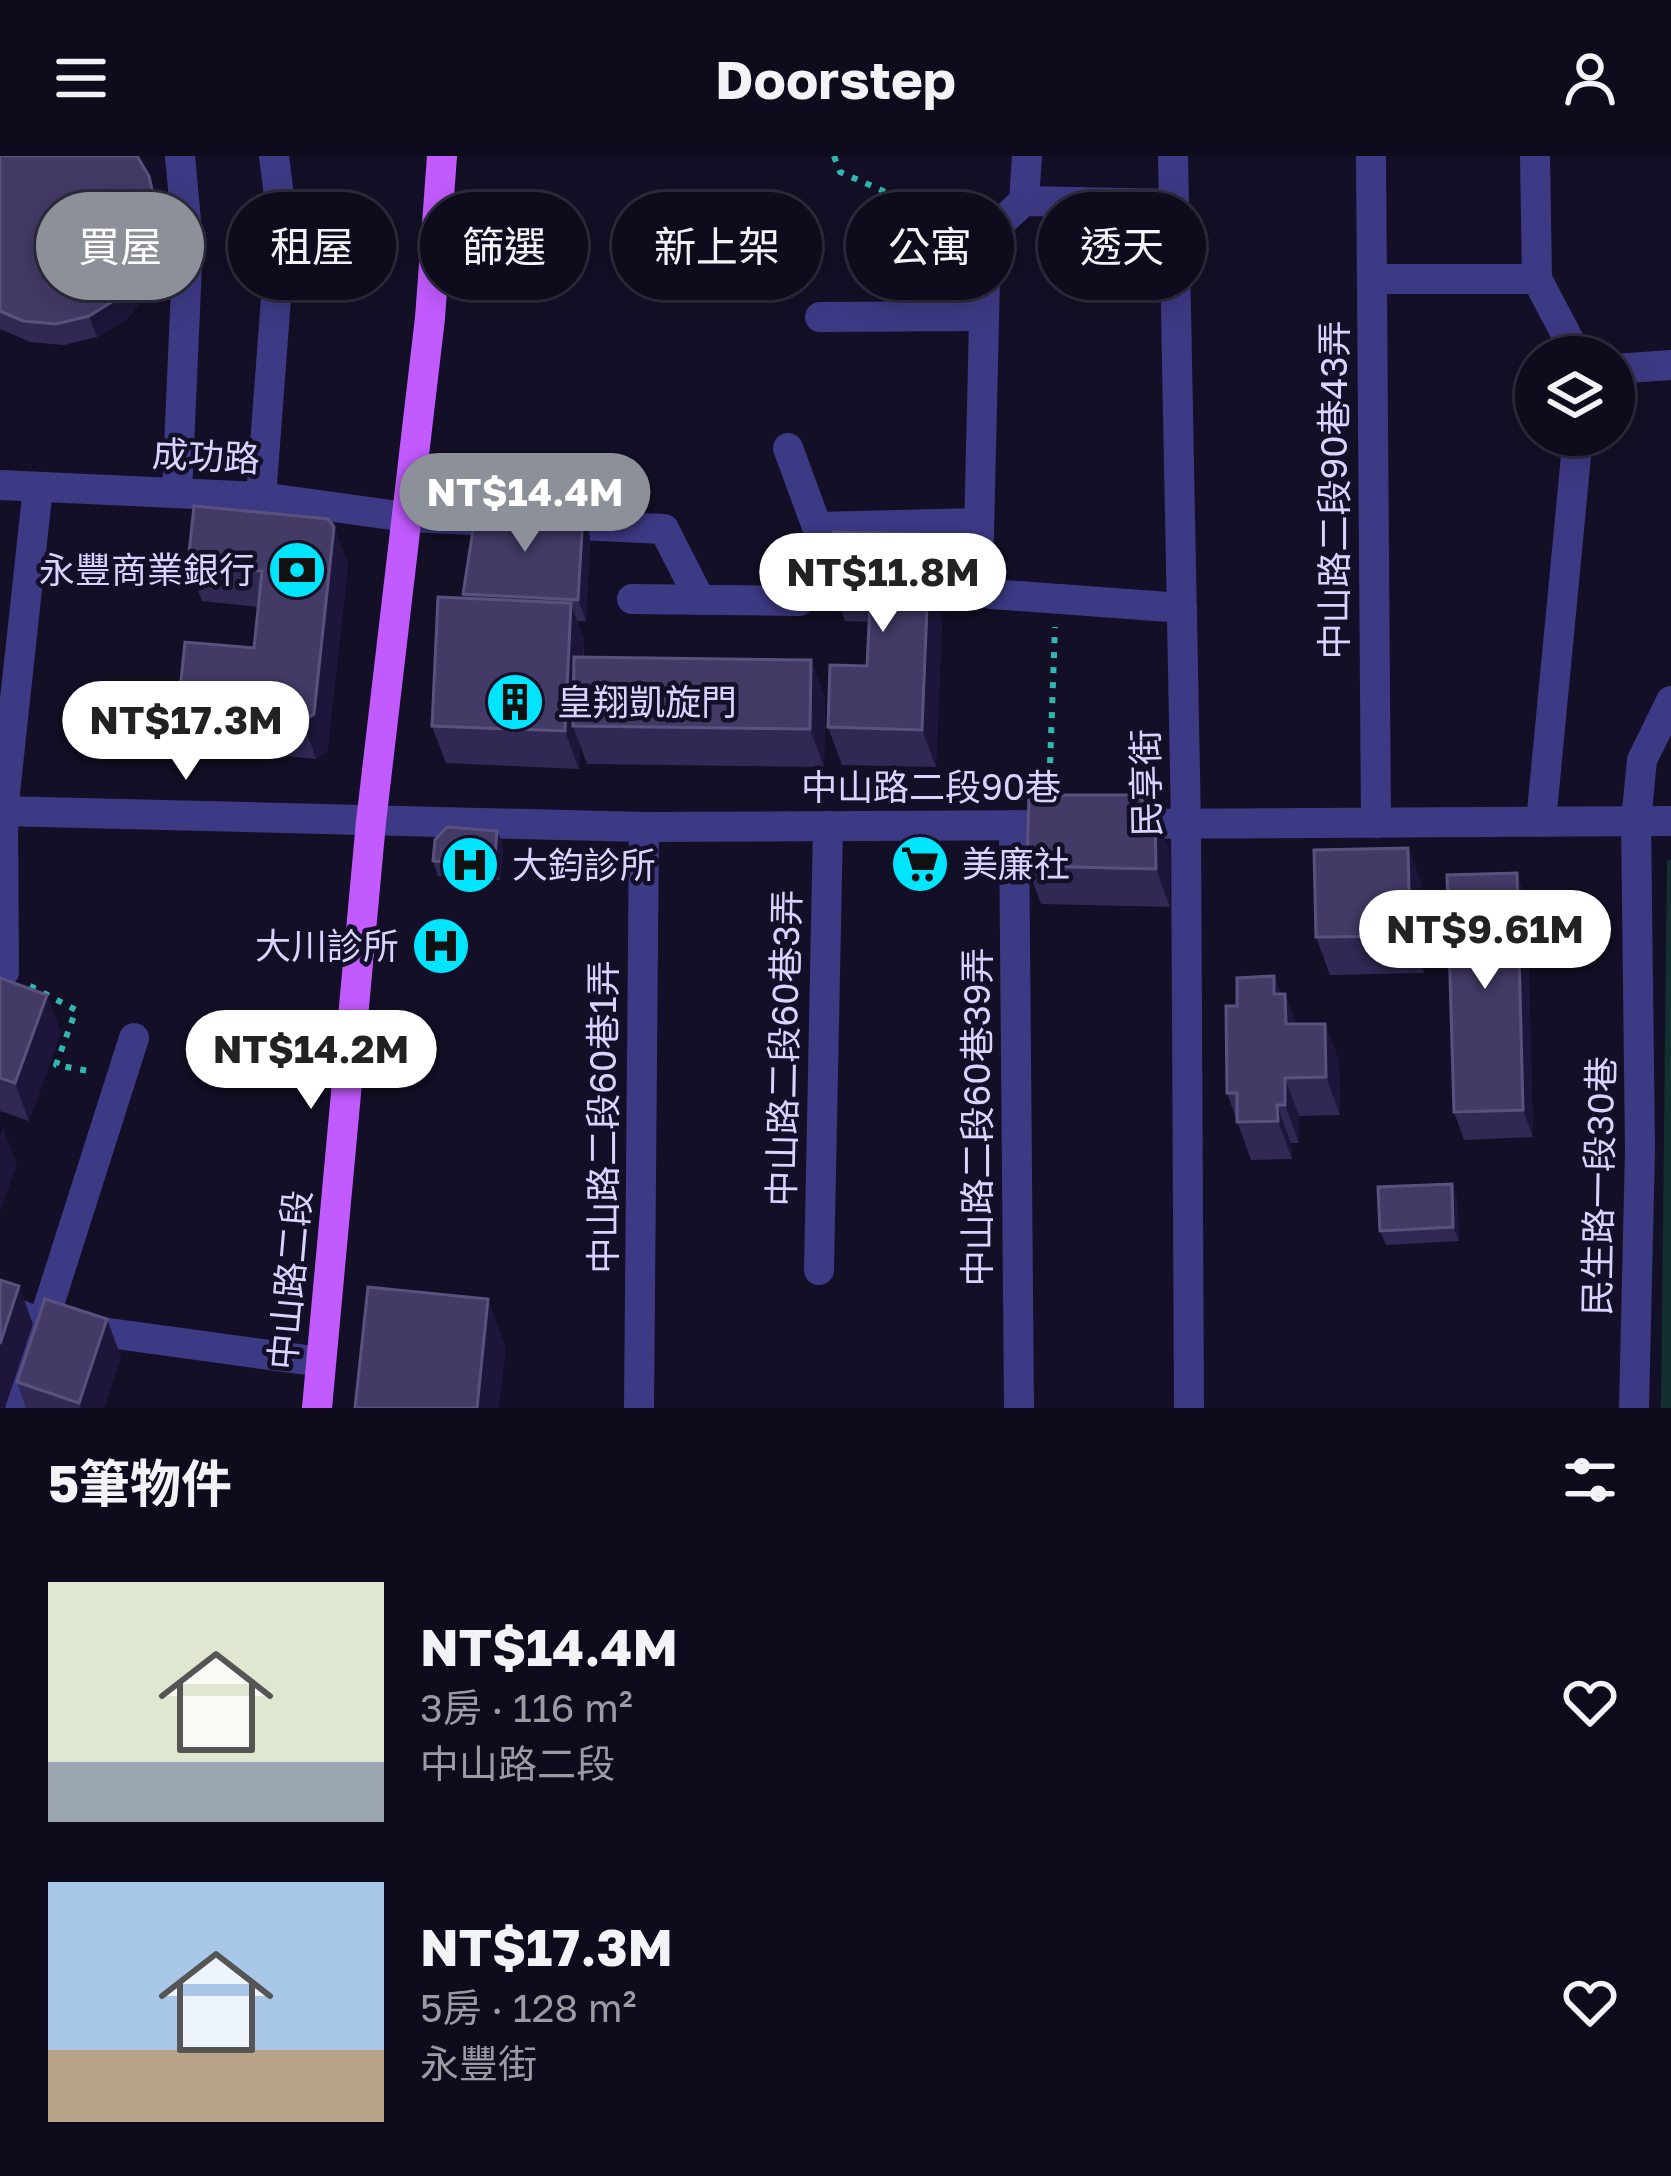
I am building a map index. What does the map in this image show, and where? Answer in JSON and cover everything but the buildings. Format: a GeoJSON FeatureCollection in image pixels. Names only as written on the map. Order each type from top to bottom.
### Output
{"type":"FeatureCollection","features":[{"type":"Feature","properties":{"kind":"main road","name":"中山路二段"},"geometry":{"type":"LineString","coordinates":[[317,1408],[370,822],[430,319],[442,156]]}},
{"type":"Feature","properties":{"kind":"street"},"geometry":{"type":"LineString","coordinates":[[177,493],[188,242],[180,156]]}},
{"type":"Feature","properties":{"kind":"street"},"geometry":{"type":"LineString","coordinates":[[261,497],[282,219],[274,156]]}},
{"type":"Feature","properties":{"kind":"street"},"geometry":{"type":"LineString","coordinates":[[1014,210],[1024,201],[1028,156]]}},
{"type":"Feature","properties":{"kind":"street","name":"民享街"},"geometry":{"type":"LineString","coordinates":[[1173,156],[1174,192]]}},
{"type":"Feature","properties":{"kind":"street","name":"中山路二段90巷43弄"},"geometry":{"type":"LineString","coordinates":[[1371,156],[1376,823]]}},
{"type":"Feature","properties":{"kind":"street"},"geometry":{"type":"LineString","coordinates":[[1535,156],[1537,279],[1567,336]]}},
{"type":"Feature","properties":{"kind":"street"},"geometry":{"type":"LineString","coordinates":[[1024,201],[1038,201]]}},
{"type":"Feature","properties":{"kind":"street"},"geometry":{"type":"LineString","coordinates":[[1372,279],[1537,279]]}},
{"type":"Feature","properties":{"kind":"street"},"geometry":{"type":"LineString","coordinates":[[984,300],[978,576],[991,594],[1182,608]]}},
{"type":"Feature","properties":{"kind":"street","name":"民享街"},"geometry":{"type":"LineString","coordinates":[[1176,300],[1186,824],[1189,1408]]}},
{"type":"Feature","properties":{"kind":"street"},"geometry":{"type":"LineString","coordinates":[[820,317],[984,316]]}},
{"type":"Feature","properties":{"kind":"street"},"geometry":{"type":"LineString","coordinates":[[1635,367],[1671,364]]}},
{"type":"Feature","properties":{"kind":"street"},"geometry":{"type":"LineString","coordinates":[[788,448],[817,527],[979,523]]}},
{"type":"Feature","properties":{"kind":"street"},"geometry":{"type":"LineString","coordinates":[[1541,822],[1576,456]]}},
{"type":"Feature","properties":{"kind":"street","name":"成功路"},"geometry":{"type":"LineString","coordinates":[[0,485],[261,497],[406,517],[664,529],[700,600]]}},
{"type":"Feature","properties":{"kind":"street"},"geometry":{"type":"LineString","coordinates":[[4,972],[2,811],[7,710],[38,487]]}},
{"type":"Feature","properties":{"kind":"street"},"geometry":{"type":"LineString","coordinates":[[632,599],[800,601]]}},
{"type":"Feature","properties":{"kind":"street","name":"民生路一段30巷"},"geometry":{"type":"LineString","coordinates":[[1634,1408],[1640,1149],[1636,821],[1642,760],[1671,701]]}},
{"type":"Feature","properties":{"kind":"street","name":"中山路二段90巷"},"geometry":{"type":"LineString","coordinates":[[2,811],[644,827],[1671,821]]}},
{"type":"Feature","properties":{"kind":"street","name":"中山路二段60巷39弄"},"geometry":{"type":"LineString","coordinates":[[1014,825],[1019,1408]]}},
{"type":"Feature","properties":{"kind":"street","name":"中山路二段60巷3弄"},"geometry":{"type":"LineString","coordinates":[[819,1270],[827,826]]}},
{"type":"Feature","properties":{"kind":"street","name":"中山路二段60巷1弄"},"geometry":{"type":"LineString","coordinates":[[640,1408],[644,827]]}},
{"type":"Feature","properties":{"kind":"street"},"geometry":{"type":"LineString","coordinates":[[16,1408],[134,1038]]}},
{"type":"Feature","properties":{"kind":"street"},"geometry":{"type":"LineString","coordinates":[[0,1306],[43,1324],[321,1362]]}},
{"type":"Feature","properties":{"kind":"path"},"geometry":{"type":"LineString","coordinates":[[834,156],[840,172],[886,192]]}},
{"type":"Feature","properties":{"kind":"path"},"geometry":{"type":"LineString","coordinates":[[1048,825],[1055,599]]}},
{"type":"Feature","properties":{"kind":"path"},"geometry":{"type":"LineString","coordinates":[[4,972],[76,1010],[56,1065],[122,1078]]}},
{"type":"Feature","properties":{"kind":"green space"},"geometry":{"type":"Polygon","coordinates":[[[1667,860],[1671,860],[1671,1408],[1661,1408],[1667,860]]]}},
{"type":"Feature","properties":{"kind":"place","name":"永豐商業銀行"},"geometry":{"type":"Point","coordinates":[297,570]}},
{"type":"Feature","properties":{"kind":"place","name":"皇翔凱旋門"},"geometry":{"type":"Point","coordinates":[515,702]}},
{"type":"Feature","properties":{"kind":"place","name":"美廉社"},"geometry":{"type":"Point","coordinates":[920,864]}},
{"type":"Feature","properties":{"kind":"place","name":"大鈞診所"},"geometry":{"type":"Point","coordinates":[470,865]}},
{"type":"Feature","properties":{"kind":"place","name":"大川診所"},"geometry":{"type":"Point","coordinates":[441,946]}}]}
